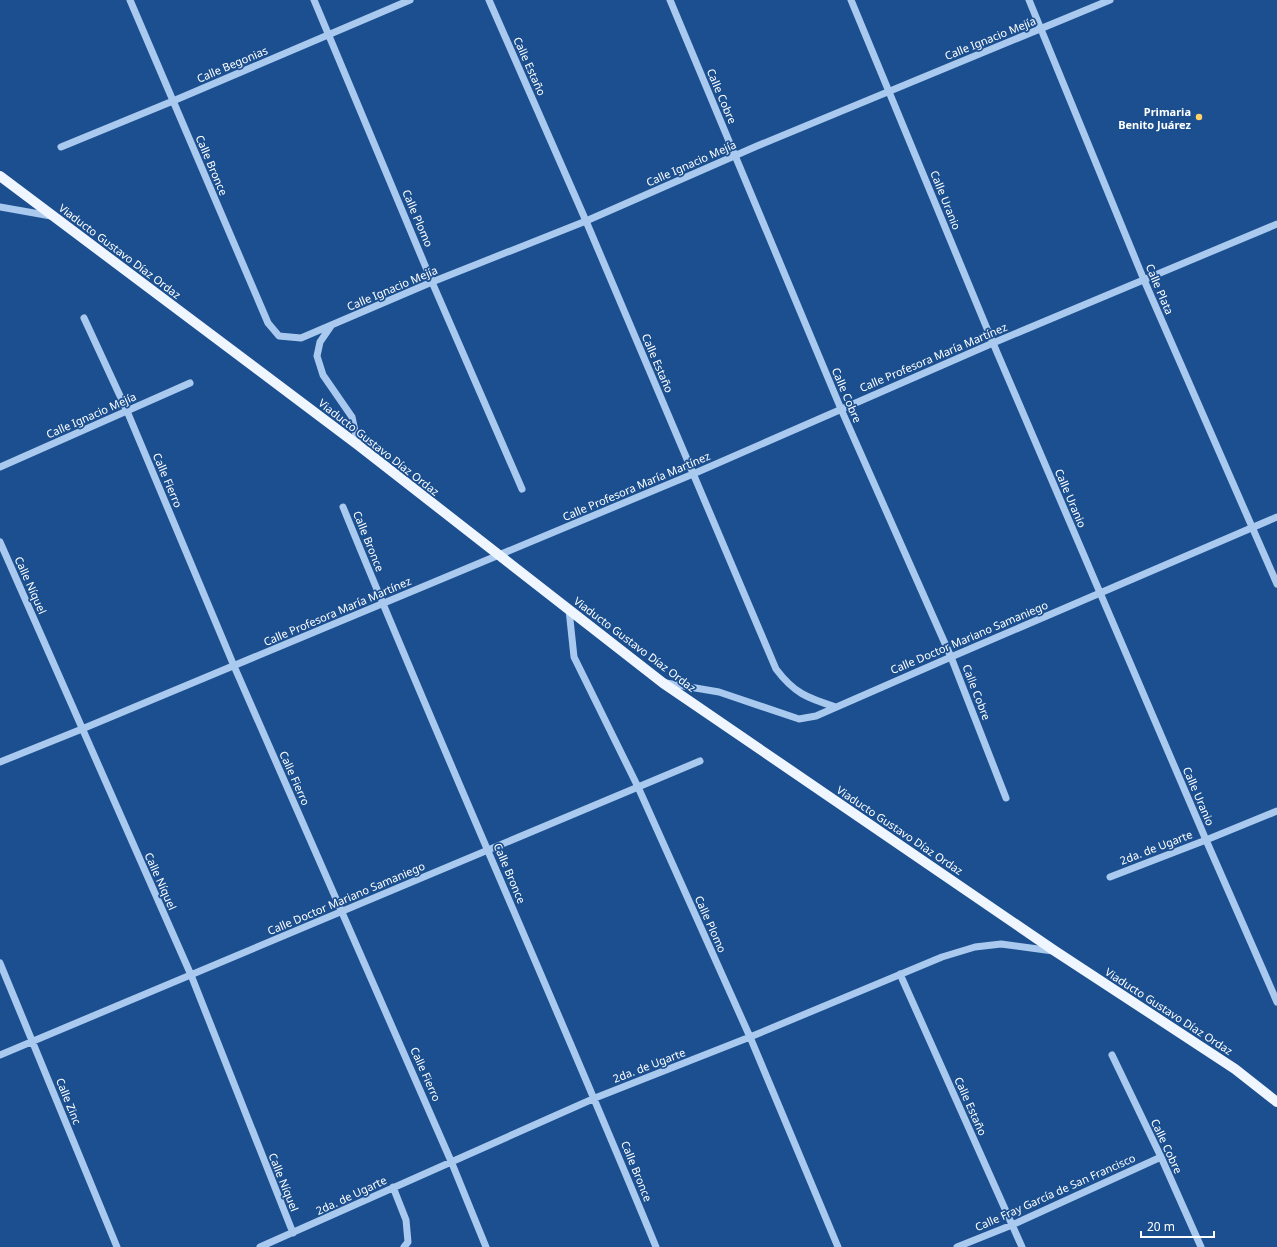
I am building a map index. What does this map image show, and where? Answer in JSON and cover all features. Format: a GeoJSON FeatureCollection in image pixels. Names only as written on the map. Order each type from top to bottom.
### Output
{"type":"FeatureCollection","features":[{"type":"Feature","properties":{"kind":"main road","name":"Viaducto Gustavo Díaz Ordaz"},"geometry":{"type":"LineString","coordinates":[[0,176],[358,445],[663,682],[1055,951],[1236,1069],[1277,1102]]}},
{"type":"Feature","properties":{"kind":"street","name":"Calle Bronce"},"geometry":{"type":"LineString","coordinates":[[130,0],[268,323],[279,336]]}},
{"type":"Feature","properties":{"kind":"street","name":"Calle Plomo"},"geometry":{"type":"LineString","coordinates":[[314,0],[432,282],[522,489]]}},
{"type":"Feature","properties":{"kind":"street","name":"Calle Begonias"},"geometry":{"type":"LineString","coordinates":[[61,147],[410,0]]}},
{"type":"Feature","properties":{"kind":"street","name":"Calle Estaño"},"geometry":{"type":"LineString","coordinates":[[489,0],[586,221],[776,669],[786,682],[796,691],[811,699],[836,707]]}},
{"type":"Feature","properties":{"kind":"street","name":"Calle Cobre"},"geometry":{"type":"LineString","coordinates":[[670,0],[841,409],[951,657],[1006,798]]}},
{"type":"Feature","properties":{"kind":"street","name":"Calle Uranio"},"geometry":{"type":"LineString","coordinates":[[851,0],[992,343],[1277,1002]]}},
{"type":"Feature","properties":{"kind":"street","name":"Calle Plata"},"geometry":{"type":"LineString","coordinates":[[1029,0],[1042,28],[1144,280],[1277,584]]}},
{"type":"Feature","properties":{"kind":"street","name":"Calle Ignacio Mejía"},"geometry":{"type":"LineString","coordinates":[[279,336],[301,338],[432,282],[586,221],[889,90],[1110,0]]}},
{"type":"Feature","properties":{"kind":"street"},"geometry":{"type":"LineString","coordinates":[[0,208],[55,217]]}},
{"type":"Feature","properties":{"kind":"street","name":"Calle Profesora María Martínez"},"geometry":{"type":"LineString","coordinates":[[0,762],[558,531],[693,474],[992,343],[1277,224]]}},
{"type":"Feature","properties":{"kind":"street","name":"Calle Fierro"},"geometry":{"type":"LineString","coordinates":[[84,318],[126,411],[234,666],[452,1161],[486,1247]]}},
{"type":"Feature","properties":{"kind":"street"},"geometry":{"type":"LineString","coordinates":[[331,325],[320,342],[317,356],[323,375],[352,418],[358,445]]}},
{"type":"Feature","properties":{"kind":"street","name":"Calle Ignacio Mejía"},"geometry":{"type":"LineString","coordinates":[[0,467],[190,383]]}},
{"type":"Feature","properties":{"kind":"street","name":"Calle Bronce"},"geometry":{"type":"LineString","coordinates":[[343,507],[382,604],[595,1098],[656,1247]]}},
{"type":"Feature","properties":{"kind":"street","name":"Calle Doctor Mariano Samaniego"},"geometry":{"type":"LineString","coordinates":[[663,682],[719,692],[799,719],[816,716],[1277,517]]}},
{"type":"Feature","properties":{"kind":"street","name":"Calle Níquel"},"geometry":{"type":"LineString","coordinates":[[0,542],[190,975],[293,1233]]}},
{"type":"Feature","properties":{"kind":"street","name":"Calle Plomo"},"geometry":{"type":"LineString","coordinates":[[569,610],[574,657],[638,787],[750,1037],[838,1247]]}},
{"type":"Feature","properties":{"kind":"street","name":"Calle Doctor Mariano Samaniego"},"geometry":{"type":"LineString","coordinates":[[0,1055],[700,761]]}},
{"type":"Feature","properties":{"kind":"street","name":"2da. de Ugarte"},"geometry":{"type":"LineString","coordinates":[[1110,877],[1206,840],[1277,810]]}},
{"type":"Feature","properties":{"kind":"street","name":"2da. de Ugarte"},"geometry":{"type":"LineString","coordinates":[[260,1247],[595,1098],[750,1037],[942,957],[975,947],[1001,944],[1055,951]]}},
{"type":"Feature","properties":{"kind":"street","name":"Calle Zinc"},"geometry":{"type":"LineString","coordinates":[[0,964],[33,1041],[116,1247]]}},
{"type":"Feature","properties":{"kind":"street","name":"Calle Estaño"},"geometry":{"type":"LineString","coordinates":[[900,974],[1022,1247]]}},
{"type":"Feature","properties":{"kind":"street","name":"Calle Cobre"},"geometry":{"type":"LineString","coordinates":[[1112,1054],[1161,1157],[1201,1247]]}},
{"type":"Feature","properties":{"kind":"street","name":"Calle Fray García de San Francisco"},"geometry":{"type":"LineString","coordinates":[[957,1247],[1012,1225],[1161,1157]]}},
{"type":"Feature","properties":{"kind":"street"},"geometry":{"type":"LineString","coordinates":[[393,1188],[406,1220],[408,1242],[404,1247]]}},
{"type":"Feature","properties":{"kind":"place","name":"Primaria Benito Juárez"},"geometry":{"type":"Point","coordinates":[1199,117]}}]}
